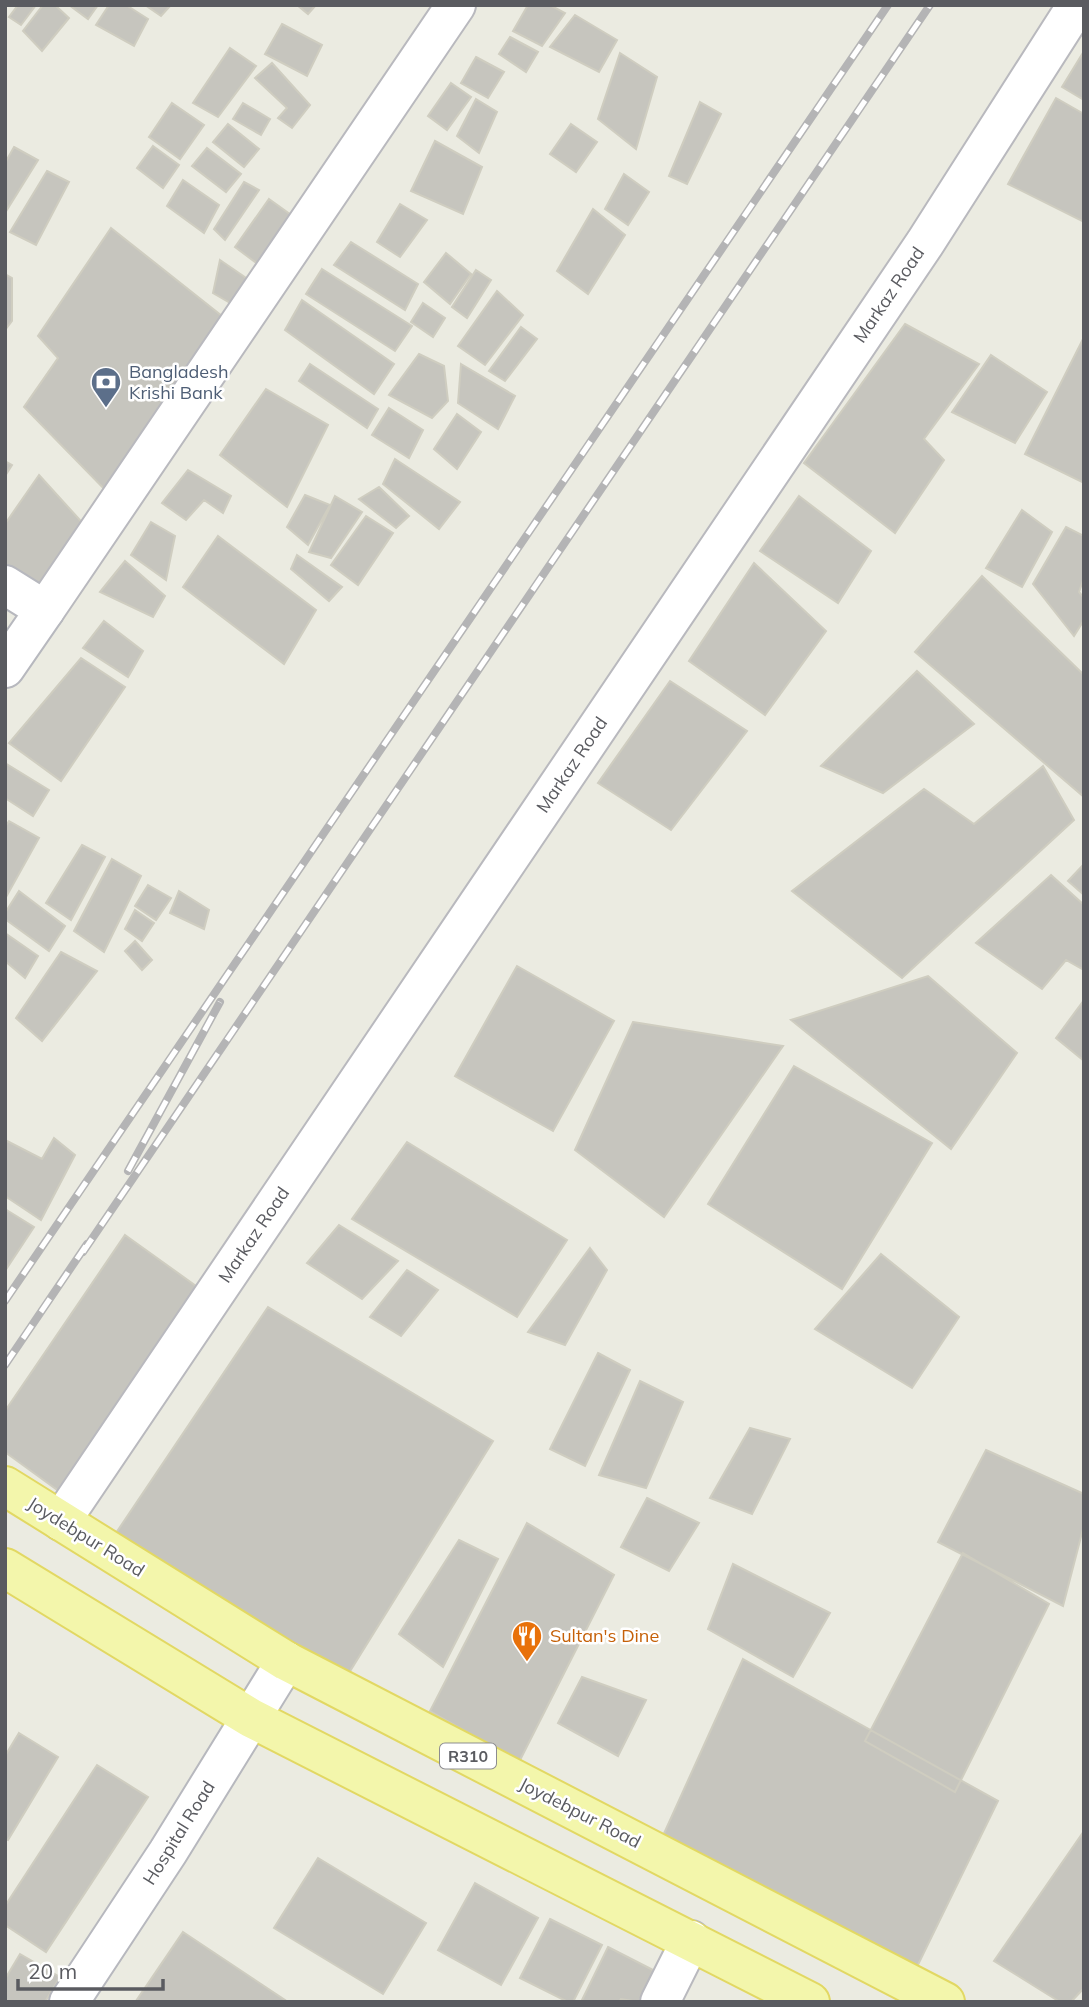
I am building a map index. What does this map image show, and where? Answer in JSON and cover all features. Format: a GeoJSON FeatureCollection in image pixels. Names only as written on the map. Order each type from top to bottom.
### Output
{"type":"FeatureCollection","features":[{"type":"Feature","properties":{"kind":"main road","name":"Joydebpur Road"},"geometry":{"type":"LineString","coordinates":[[5,1486],[286,1661],[945,2002]]}},
{"type":"Feature","properties":{"kind":"main road"},"geometry":{"type":"LineString","coordinates":[[5,1568],[251,1718],[810,2002]]}},
{"type":"Feature","properties":{"kind":"street"},"geometry":{"type":"LineString","coordinates":[[5,668],[456,5]]}},
{"type":"Feature","properties":{"kind":"street","name":"Markaz Road"},"geometry":{"type":"LineString","coordinates":[[61,1521],[925,243],[1077,5]]}},
{"type":"Feature","properties":{"kind":"street"},"geometry":{"type":"LineString","coordinates":[[5,585],[45,610]]}},
{"type":"Feature","properties":{"kind":"street","name":"Hospital Road"},"geometry":{"type":"LineString","coordinates":[[69,2002],[168,1852],[286,1661]]}},
{"type":"Feature","properties":{"kind":"street"},"geometry":{"type":"LineString","coordinates":[[660,2002],[691,1940]]}},
{"type":"Feature","properties":{"kind":"building"},"geometry":{"type":"Polygon","coordinates":[[[18,5],[36,5],[21,25],[9,17],[18,5]]]}},
{"type":"Feature","properties":{"kind":"building"},"geometry":{"type":"Polygon","coordinates":[[[43,5],[55,5],[69,18],[42,51],[23,31],[43,5]]]}},
{"type":"Feature","properties":{"kind":"building"},"geometry":{"type":"Polygon","coordinates":[[[69,5],[98,5],[88,19],[69,5]]]}},
{"type":"Feature","properties":{"kind":"building"},"geometry":{"type":"Polygon","coordinates":[[[109,5],[126,5],[148,19],[134,46],[96,25],[109,5]]]}},
{"type":"Feature","properties":{"kind":"building"},"geometry":{"type":"Polygon","coordinates":[[[145,5],[171,5],[161,16],[145,5]]]}},
{"type":"Feature","properties":{"kind":"building"},"geometry":{"type":"Polygon","coordinates":[[[297,5],[316,5],[308,14],[297,5]]]}},
{"type":"Feature","properties":{"kind":"building"},"geometry":{"type":"Polygon","coordinates":[[[528,5],[550,5],[565,13],[542,46],[513,31],[528,5]]]}},
{"type":"Feature","properties":{"kind":"building"},"geometry":{"type":"Polygon","coordinates":[[[575,15],[617,40],[599,72],[550,47],[575,15]]]}},
{"type":"Feature","properties":{"kind":"building"},"geometry":{"type":"Polygon","coordinates":[[[282,24],[322,45],[307,76],[265,54],[282,24]]]}},
{"type":"Feature","properties":{"kind":"building"},"geometry":{"type":"Polygon","coordinates":[[[510,37],[538,52],[526,72],[499,54],[510,37]]]}},
{"type":"Feature","properties":{"kind":"building"},"geometry":{"type":"Polygon","coordinates":[[[230,48],[256,66],[218,117],[193,103],[230,48]]]}},
{"type":"Feature","properties":{"kind":"building"},"geometry":{"type":"Polygon","coordinates":[[[1084,51],[1084,100],[1062,87],[1084,51]]]}},
{"type":"Feature","properties":{"kind":"building"},"geometry":{"type":"Polygon","coordinates":[[[620,53],[657,77],[636,149],[598,119],[620,53]]]}},
{"type":"Feature","properties":{"kind":"building"},"geometry":{"type":"Polygon","coordinates":[[[476,57],[504,72],[488,98],[461,83],[476,57]]]}},
{"type":"Feature","properties":{"kind":"building"},"geometry":{"type":"Polygon","coordinates":[[[272,63],[310,105],[292,128],[278,118],[287,108],[255,78],[272,63]]]}},
{"type":"Feature","properties":{"kind":"building"},"geometry":{"type":"Polygon","coordinates":[[[451,83],[471,97],[447,130],[428,116],[451,83]]]}},
{"type":"Feature","properties":{"kind":"building"},"geometry":{"type":"Polygon","coordinates":[[[1056,98],[1084,114],[1084,222],[1008,184],[1056,98]]]}},
{"type":"Feature","properties":{"kind":"building"},"geometry":{"type":"Polygon","coordinates":[[[476,99],[497,112],[479,153],[457,136],[476,99]]]}},
{"type":"Feature","properties":{"kind":"building"},"geometry":{"type":"Polygon","coordinates":[[[700,102],[721,114],[687,184],[669,176],[700,102]]]}},
{"type":"Feature","properties":{"kind":"building"},"geometry":{"type":"Polygon","coordinates":[[[172,103],[204,125],[180,159],[149,137],[172,103]]]}},
{"type":"Feature","properties":{"kind":"building"},"geometry":{"type":"Polygon","coordinates":[[[243,103],[270,119],[261,135],[233,119],[243,103]]]}},
{"type":"Feature","properties":{"kind":"building"},"geometry":{"type":"Polygon","coordinates":[[[228,124],[259,149],[244,167],[213,142],[228,124]]]}},
{"type":"Feature","properties":{"kind":"building"},"geometry":{"type":"Polygon","coordinates":[[[571,124],[597,142],[576,172],[550,154],[571,124]]]}},
{"type":"Feature","properties":{"kind":"building"},"geometry":{"type":"Polygon","coordinates":[[[435,141],[482,167],[463,214],[411,191],[435,141]]]}},
{"type":"Feature","properties":{"kind":"building"},"geometry":{"type":"Polygon","coordinates":[[[153,146],[179,165],[163,188],[137,168],[153,146]]]}},
{"type":"Feature","properties":{"kind":"building"},"geometry":{"type":"Polygon","coordinates":[[[14,147],[38,160],[5,213],[5,163],[14,147]]]}},
{"type":"Feature","properties":{"kind":"building"},"geometry":{"type":"Polygon","coordinates":[[[207,148],[241,174],[226,192],[192,166],[207,148]]]}},
{"type":"Feature","properties":{"kind":"building"},"geometry":{"type":"Polygon","coordinates":[[[47,171],[69,182],[36,245],[10,232],[47,171]]]}},
{"type":"Feature","properties":{"kind":"building"},"geometry":{"type":"Polygon","coordinates":[[[624,174],[649,192],[628,225],[605,209],[624,174]]]}},
{"type":"Feature","properties":{"kind":"building"},"geometry":{"type":"Polygon","coordinates":[[[183,180],[219,205],[204,233],[167,206],[183,180]]]}},
{"type":"Feature","properties":{"kind":"building"},"geometry":{"type":"Polygon","coordinates":[[[244,182],[259,190],[225,240],[214,229],[244,182]]]}},
{"type":"Feature","properties":{"kind":"building"},"geometry":{"type":"Polygon","coordinates":[[[269,199],[294,217],[259,265],[235,247],[269,199]]]}},
{"type":"Feature","properties":{"kind":"building"},"geometry":{"type":"Polygon","coordinates":[[[400,204],[427,220],[400,257],[377,242],[400,204]]]}},
{"type":"Feature","properties":{"kind":"building"},"geometry":{"type":"Polygon","coordinates":[[[593,209],[625,235],[588,294],[557,271],[593,209]]]}},
{"type":"Feature","properties":{"kind":"building"},"geometry":{"type":"Polygon","coordinates":[[[111,228],[222,316],[110,495],[24,407],[58,358],[38,336],[111,228]]]}},
{"type":"Feature","properties":{"kind":"building"},"geometry":{"type":"Polygon","coordinates":[[[351,242],[418,284],[405,310],[334,265],[351,242]]]}},
{"type":"Feature","properties":{"kind":"building"},"geometry":{"type":"Polygon","coordinates":[[[446,253],[471,274],[450,304],[424,282],[446,253]]]}},
{"type":"Feature","properties":{"kind":"building"},"geometry":{"type":"Polygon","coordinates":[[[220,260],[252,282],[237,307],[213,293],[220,260]]]}},
{"type":"Feature","properties":{"kind":"building"},"geometry":{"type":"Polygon","coordinates":[[[322,269],[412,326],[395,351],[306,294],[322,269]]]}},
{"type":"Feature","properties":{"kind":"building"},"geometry":{"type":"Polygon","coordinates":[[[476,270],[491,280],[467,318],[452,307],[476,270]]]}},
{"type":"Feature","properties":{"kind":"building"},"geometry":{"type":"Polygon","coordinates":[[[5,274],[12,278],[12,321],[5,330],[5,274]]]}},
{"type":"Feature","properties":{"kind":"building"},"geometry":{"type":"Polygon","coordinates":[[[497,291],[523,315],[485,365],[458,346],[497,291]]]}},
{"type":"Feature","properties":{"kind":"building"},"geometry":{"type":"Polygon","coordinates":[[[302,300],[394,364],[374,394],[285,330],[302,300]]]}},
{"type":"Feature","properties":{"kind":"building"},"geometry":{"type":"Polygon","coordinates":[[[423,303],[445,318],[433,337],[411,322],[423,303]]]}},
{"type":"Feature","properties":{"kind":"building"},"geometry":{"type":"Polygon","coordinates":[[[905,324],[979,364],[924,439],[944,460],[895,533],[804,463],[905,324]]]}},
{"type":"Feature","properties":{"kind":"building"},"geometry":{"type":"Polygon","coordinates":[[[521,327],[537,339],[505,381],[489,371],[521,327]]]}},
{"type":"Feature","properties":{"kind":"building"},"geometry":{"type":"Polygon","coordinates":[[[1084,339],[1084,483],[1025,454],[1084,339]]]}},
{"type":"Feature","properties":{"kind":"building"},"geometry":{"type":"Polygon","coordinates":[[[419,354],[444,366],[448,401],[432,418],[389,395],[419,354]]]}},
{"type":"Feature","properties":{"kind":"building"},"geometry":{"type":"Polygon","coordinates":[[[991,355],[1047,392],[1015,443],[952,412],[991,355]]]}},
{"type":"Feature","properties":{"kind":"building"},"geometry":{"type":"Polygon","coordinates":[[[310,364],[378,409],[367,428],[299,381],[310,364]]]}},
{"type":"Feature","properties":{"kind":"building"},"geometry":{"type":"Polygon","coordinates":[[[461,364],[515,396],[498,429],[458,403],[461,364]]]}},
{"type":"Feature","properties":{"kind":"building"},"geometry":{"type":"Polygon","coordinates":[[[266,389],[328,425],[287,507],[220,455],[266,389]]]}},
{"type":"Feature","properties":{"kind":"building"},"geometry":{"type":"Polygon","coordinates":[[[389,408],[423,430],[409,458],[372,435],[389,408]]]}},
{"type":"Feature","properties":{"kind":"building"},"geometry":{"type":"Polygon","coordinates":[[[457,414],[481,432],[457,469],[434,449],[457,414]]]}},
{"type":"Feature","properties":{"kind":"building"},"geometry":{"type":"Polygon","coordinates":[[[395,459],[460,502],[439,529],[383,484],[395,459]]]}},
{"type":"Feature","properties":{"kind":"building"},"geometry":{"type":"Polygon","coordinates":[[[5,461],[12,465],[5,476],[5,461]]]}},
{"type":"Feature","properties":{"kind":"building"},"geometry":{"type":"Polygon","coordinates":[[[188,470],[231,496],[223,513],[204,500],[186,520],[162,503],[188,470]]]}},
{"type":"Feature","properties":{"kind":"building"},"geometry":{"type":"Polygon","coordinates":[[[39,475],[89,530],[41,595],[5,570],[5,524],[39,475]]]}},
{"type":"Feature","properties":{"kind":"building"},"geometry":{"type":"Polygon","coordinates":[[[379,487],[409,516],[396,528],[359,499],[379,487]]]}},
{"type":"Feature","properties":{"kind":"building"},"geometry":{"type":"Polygon","coordinates":[[[305,495],[330,505],[308,545],[287,527],[305,495]]]}},
{"type":"Feature","properties":{"kind":"building"},"geometry":{"type":"Polygon","coordinates":[[[335,496],[362,512],[331,558],[309,552],[335,496]]]}},
{"type":"Feature","properties":{"kind":"building"},"geometry":{"type":"Polygon","coordinates":[[[799,496],[871,551],[838,603],[760,551],[799,496]]]}},
{"type":"Feature","properties":{"kind":"building"},"geometry":{"type":"Polygon","coordinates":[[[1022,510],[1052,532],[1022,587],[986,568],[1022,510]]]}},
{"type":"Feature","properties":{"kind":"building"},"geometry":{"type":"Polygon","coordinates":[[[366,516],[393,533],[358,585],[331,565],[366,516]]]}},
{"type":"Feature","properties":{"kind":"building"},"geometry":{"type":"Polygon","coordinates":[[[151,522],[175,536],[166,580],[131,555],[151,522]]]}},
{"type":"Feature","properties":{"kind":"building"},"geometry":{"type":"Polygon","coordinates":[[[1066,527],[1084,536],[1084,578],[1079,592],[1084,598],[1084,620],[1074,636],[1033,584],[1066,527]]]}},
{"type":"Feature","properties":{"kind":"building"},"geometry":{"type":"Polygon","coordinates":[[[218,536],[316,610],[284,664],[183,587],[218,536]]]}},
{"type":"Feature","properties":{"kind":"building"},"geometry":{"type":"Polygon","coordinates":[[[297,555],[342,587],[329,601],[291,569],[297,555]]]}},
{"type":"Feature","properties":{"kind":"building"},"geometry":{"type":"Polygon","coordinates":[[[125,561],[165,596],[153,617],[100,592],[125,561]]]}},
{"type":"Feature","properties":{"kind":"building"},"geometry":{"type":"Polygon","coordinates":[[[754,563],[826,631],[765,715],[689,661],[754,563]]]}},
{"type":"Feature","properties":{"kind":"building"},"geometry":{"type":"Polygon","coordinates":[[[982,576],[1084,675],[1084,797],[915,652],[982,576]]]}},
{"type":"Feature","properties":{"kind":"building"},"geometry":{"type":"Polygon","coordinates":[[[104,621],[143,651],[128,677],[83,648],[104,621]]]}},
{"type":"Feature","properties":{"kind":"building"},"geometry":{"type":"Polygon","coordinates":[[[81,658],[125,687],[61,781],[9,743],[81,658]]]}},
{"type":"Feature","properties":{"kind":"building"},"geometry":{"type":"Polygon","coordinates":[[[917,671],[974,724],[883,793],[821,766],[917,671]]]}},
{"type":"Feature","properties":{"kind":"building"},"geometry":{"type":"Polygon","coordinates":[[[670,681],[747,731],[671,830],[598,783],[670,681]]]}},
{"type":"Feature","properties":{"kind":"building"},"geometry":{"type":"Polygon","coordinates":[[[5,763],[49,790],[33,816],[5,798],[5,763]]]}},
{"type":"Feature","properties":{"kind":"building"},"geometry":{"type":"Polygon","coordinates":[[[1043,766],[1074,820],[902,978],[792,891],[924,789],[974,824],[1043,766]]]}},
{"type":"Feature","properties":{"kind":"building"},"geometry":{"type":"Polygon","coordinates":[[[9,821],[39,838],[5,899],[5,827],[9,821]]]}},
{"type":"Feature","properties":{"kind":"building"},"geometry":{"type":"Polygon","coordinates":[[[82,845],[105,857],[71,920],[46,903],[82,845]]]}},
{"type":"Feature","properties":{"kind":"building"},"geometry":{"type":"Polygon","coordinates":[[[112,859],[141,876],[104,952],[74,931],[112,859]]]}},
{"type":"Feature","properties":{"kind":"building"},"geometry":{"type":"Polygon","coordinates":[[[1084,864],[1084,895],[1068,881],[1084,864]]]}},
{"type":"Feature","properties":{"kind":"building"},"geometry":{"type":"Polygon","coordinates":[[[1051,875],[1084,905],[1084,970],[1066,960],[1042,989],[976,943],[1051,875]]]}},
{"type":"Feature","properties":{"kind":"building"},"geometry":{"type":"Polygon","coordinates":[[[148,885],[171,898],[156,920],[135,906],[148,885]]]}},
{"type":"Feature","properties":{"kind":"building"},"geometry":{"type":"Polygon","coordinates":[[[19,891],[65,926],[49,951],[5,919],[5,913],[19,891]]]}},
{"type":"Feature","properties":{"kind":"building"},"geometry":{"type":"Polygon","coordinates":[[[179,891],[209,910],[204,929],[170,913],[179,891]]]}},
{"type":"Feature","properties":{"kind":"building"},"geometry":{"type":"Polygon","coordinates":[[[135,910],[154,923],[142,941],[125,929],[135,910]]]}},
{"type":"Feature","properties":{"kind":"building"},"geometry":{"type":"Polygon","coordinates":[[[5,933],[38,956],[25,978],[5,961],[5,933]]]}},
{"type":"Feature","properties":{"kind":"building"},"geometry":{"type":"Polygon","coordinates":[[[135,941],[152,960],[142,970],[125,951],[135,941]]]}},
{"type":"Feature","properties":{"kind":"building"},"geometry":{"type":"Polygon","coordinates":[[[61,952],[97,971],[42,1041],[16,1018],[61,952]]]}},
{"type":"Feature","properties":{"kind":"building"},"geometry":{"type":"Polygon","coordinates":[[[517,966],[614,1021],[553,1131],[455,1076],[517,966]]]}},
{"type":"Feature","properties":{"kind":"building"},"geometry":{"type":"Polygon","coordinates":[[[928,976],[1017,1053],[951,1149],[791,1020],[928,976]]]}},
{"type":"Feature","properties":{"kind":"building"},"geometry":{"type":"Polygon","coordinates":[[[1084,1000],[1084,1061],[1056,1038],[1084,1000]]]}},
{"type":"Feature","properties":{"kind":"building"},"geometry":{"type":"Polygon","coordinates":[[[633,1022],[783,1046],[664,1217],[575,1150],[633,1022]]]}},
{"type":"Feature","properties":{"kind":"building"},"geometry":{"type":"Polygon","coordinates":[[[794,1066],[932,1143],[842,1289],[708,1204],[794,1066]]]}},
{"type":"Feature","properties":{"kind":"building"},"geometry":{"type":"Polygon","coordinates":[[[54,1138],[75,1155],[41,1220],[5,1196],[5,1140],[42,1159],[54,1138]]]}},
{"type":"Feature","properties":{"kind":"building"},"geometry":{"type":"Polygon","coordinates":[[[407,1142],[567,1240],[517,1317],[352,1219],[407,1142]]]}},
{"type":"Feature","properties":{"kind":"building"},"geometry":{"type":"Polygon","coordinates":[[[5,1209],[34,1227],[5,1271],[5,1209]]]}},
{"type":"Feature","properties":{"kind":"building"},"geometry":{"type":"Polygon","coordinates":[[[339,1225],[398,1261],[362,1299],[307,1263],[339,1225]]]}},
{"type":"Feature","properties":{"kind":"building"},"geometry":{"type":"Polygon","coordinates":[[[125,1235],[203,1291],[67,1497],[5,1452],[5,1411],[125,1235]]]}},
{"type":"Feature","properties":{"kind":"building"},"geometry":{"type":"Polygon","coordinates":[[[590,1248],[607,1270],[565,1345],[528,1332],[590,1248]]]}},
{"type":"Feature","properties":{"kind":"building"},"geometry":{"type":"Polygon","coordinates":[[[881,1254],[959,1317],[912,1388],[815,1329],[881,1254]]]}},
{"type":"Feature","properties":{"kind":"building"},"geometry":{"type":"Polygon","coordinates":[[[407,1270],[438,1290],[401,1336],[370,1317],[407,1270]]]}},
{"type":"Feature","properties":{"kind":"building"},"geometry":{"type":"Polygon","coordinates":[[[268,1307],[493,1441],[347,1676],[116,1533],[268,1307]]]}},
{"type":"Feature","properties":{"kind":"building"},"geometry":{"type":"Polygon","coordinates":[[[598,1353],[630,1370],[585,1466],[550,1449],[598,1353]]]}},
{"type":"Feature","properties":{"kind":"building"},"geometry":{"type":"Polygon","coordinates":[[[640,1381],[683,1402],[646,1488],[599,1475],[640,1381]]]}},
{"type":"Feature","properties":{"kind":"building"},"geometry":{"type":"Polygon","coordinates":[[[750,1428],[790,1439],[752,1514],[710,1498],[750,1428]]]}},
{"type":"Feature","properties":{"kind":"building"},"geometry":{"type":"Polygon","coordinates":[[[986,1450],[1084,1494],[1084,1525],[1063,1606],[938,1542],[986,1450]]]}},
{"type":"Feature","properties":{"kind":"building"},"geometry":{"type":"Polygon","coordinates":[[[647,1498],[699,1523],[669,1571],[621,1547],[647,1498]]]}},
{"type":"Feature","properties":{"kind":"building"},"geometry":{"type":"Polygon","coordinates":[[[527,1523],[614,1575],[519,1762],[430,1711],[527,1523]]]}},
{"type":"Feature","properties":{"kind":"building"},"geometry":{"type":"Polygon","coordinates":[[[459,1540],[498,1559],[443,1667],[399,1634],[459,1540]]]}},
{"type":"Feature","properties":{"kind":"building"},"geometry":{"type":"Polygon","coordinates":[[[963,1553],[1049,1604],[955,1792],[865,1741],[963,1553]]]}},
{"type":"Feature","properties":{"kind":"building"},"geometry":{"type":"Polygon","coordinates":[[[733,1564],[830,1613],[793,1677],[708,1629],[733,1564]]]}},
{"type":"Feature","properties":{"kind":"building"},"geometry":{"type":"Polygon","coordinates":[[[743,1659],[998,1801],[915,1971],[661,1840],[743,1659]]]}},
{"type":"Feature","properties":{"kind":"building"},"geometry":{"type":"Polygon","coordinates":[[[582,1677],[646,1700],[618,1756],[558,1723],[582,1677]]]}},
{"type":"Feature","properties":{"kind":"building"},"geometry":{"type":"Polygon","coordinates":[[[19,1733],[58,1757],[8,1840],[5,1839],[5,1756],[19,1733]]]}},
{"type":"Feature","properties":{"kind":"building"},"geometry":{"type":"Polygon","coordinates":[[[97,1765],[148,1797],[46,1952],[5,1925],[5,1906],[97,1765]]]}},
{"type":"Feature","properties":{"kind":"building"},"geometry":{"type":"Polygon","coordinates":[[[1084,1831],[1084,1988],[1071,2002],[1060,2002],[994,1961],[1084,1831]]]}},
{"type":"Feature","properties":{"kind":"building"},"geometry":{"type":"Polygon","coordinates":[[[318,1858],[426,1923],[383,1994],[274,1928],[318,1858]]]}},
{"type":"Feature","properties":{"kind":"building"},"geometry":{"type":"Polygon","coordinates":[[[475,1883],[538,1918],[501,1985],[438,1950],[475,1883]]]}},
{"type":"Feature","properties":{"kind":"building"},"geometry":{"type":"Polygon","coordinates":[[[550,1919],[602,1945],[573,2002],[520,1978],[550,1919]]]}},
{"type":"Feature","properties":{"kind":"building"},"geometry":{"type":"Polygon","coordinates":[[[183,1932],[288,2002],[136,2001],[183,1932]]]}},
{"type":"Feature","properties":{"kind":"building"},"geometry":{"type":"Polygon","coordinates":[[[608,1947],[655,1971],[639,2002],[621,1999],[619,2002],[581,2002],[608,1947]]]}},
{"type":"Feature","properties":{"kind":"building"},"geometry":{"type":"Polygon","coordinates":[[[20,1954],[60,1977],[45,2002],[5,2002],[5,1979],[20,1954]]]}},
{"type":"Feature","properties":{"kind":"railway"},"geometry":{"type":"LineString","coordinates":[[5,1301],[888,5]]}},
{"type":"Feature","properties":{"kind":"railway"},"geometry":{"type":"LineString","coordinates":[[83,1252],[930,5]]}},
{"type":"Feature","properties":{"kind":"railway"},"geometry":{"type":"LineString","coordinates":[[128,1171],[220,1002]]}},
{"type":"Feature","properties":{"kind":"railway"},"geometry":{"type":"LineString","coordinates":[[5,1365],[87,1244]]}},
{"type":"Feature","properties":{"kind":"place","name":"Bangladesh Krishi Bank"},"geometry":{"type":"Point","coordinates":[106,409]}},
{"type":"Feature","properties":{"kind":"place","name":"Sultan's Dine"},"geometry":{"type":"Point","coordinates":[527,1663]}}]}
